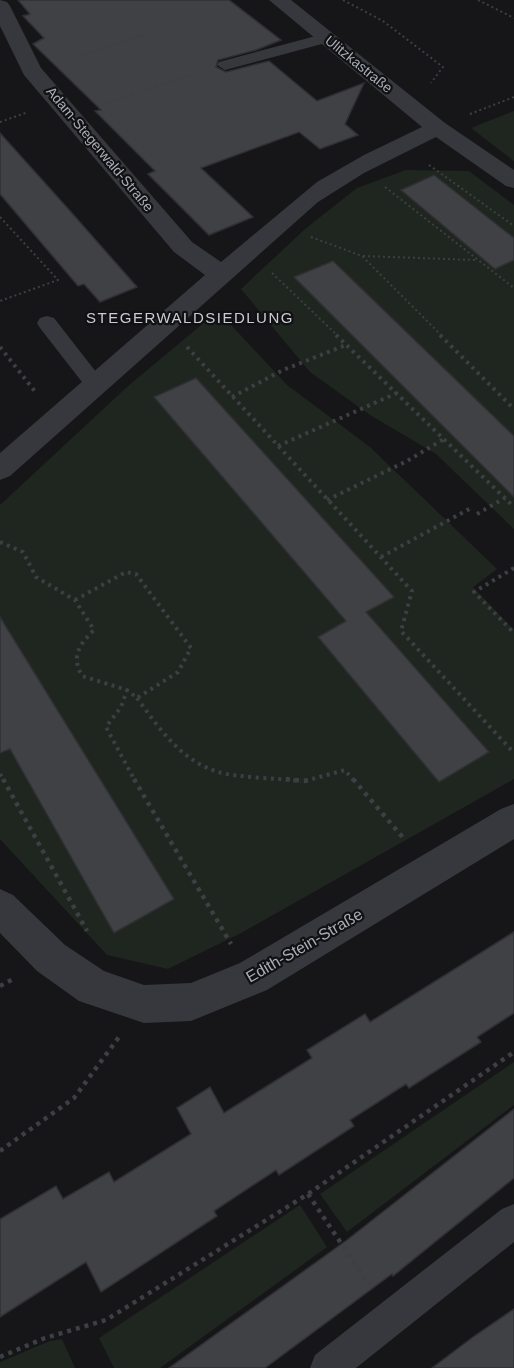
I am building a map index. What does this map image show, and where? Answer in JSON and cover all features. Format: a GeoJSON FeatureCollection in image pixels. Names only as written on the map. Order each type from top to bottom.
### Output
{"type":"FeatureCollection","features":[{"type":"Feature","properties":{"kind":"street","name":"Ulitzkastraße"},"geometry":{"type":"LineString","coordinates":[[279,0],[437,128]]}},
{"type":"Feature","properties":{"kind":"street","name":"Adam-Stegerwald-Straße"},"geometry":{"type":"LineString","coordinates":[[0,6],[32,70],[183,247],[222,275]]}},
{"type":"Feature","properties":{"kind":"street"},"geometry":{"type":"LineString","coordinates":[[0,469],[332,180],[437,128],[514,181]]}},
{"type":"Feature","properties":{"kind":"street","name":"Edith-Stein-Straße"},"geometry":{"type":"LineString","coordinates":[[0,907],[51,958],[93,987],[144,1004],[191,1002],[253,977],[514,820]]}},
{"type":"Feature","properties":{"kind":"lane"},"geometry":{"type":"LineString","coordinates":[[225,65],[327,38]]}},
{"type":"Feature","properties":{"kind":"lane"},"geometry":{"type":"LineString","coordinates":[[47,323],[96,386]]}},
{"type":"Feature","properties":{"kind":"lane"},"geometry":{"type":"LineString","coordinates":[[328,1368],[393,1319],[514,1221]]}},
{"type":"Feature","properties":{"kind":"path"},"geometry":{"type":"LineString","coordinates":[[343,0],[358,6],[400,33],[443,67],[430,84]]}},
{"type":"Feature","properties":{"kind":"path"},"geometry":{"type":"LineString","coordinates":[[478,0],[514,18]]}},
{"type":"Feature","properties":{"kind":"path"},"geometry":{"type":"LineString","coordinates":[[32,70],[144,35]]}},
{"type":"Feature","properties":{"kind":"path"},"geometry":{"type":"LineString","coordinates":[[71,116],[225,65]]}},
{"type":"Feature","properties":{"kind":"path"},"geometry":{"type":"LineString","coordinates":[[437,128],[514,97]]}},
{"type":"Feature","properties":{"kind":"path"},"geometry":{"type":"LineString","coordinates":[[402,146],[514,226]]}},
{"type":"Feature","properties":{"kind":"path"},"geometry":{"type":"LineString","coordinates":[[358,166],[514,288]]}},
{"type":"Feature","properties":{"kind":"path"},"geometry":{"type":"LineString","coordinates":[[0,217],[58,280],[0,301]]}},
{"type":"Feature","properties":{"kind":"path"},"geometry":{"type":"LineString","coordinates":[[278,225],[362,256],[477,260]]}},
{"type":"Feature","properties":{"kind":"path"},"geometry":{"type":"LineString","coordinates":[[245,254],[261,262],[514,507]]}},
{"type":"Feature","properties":{"kind":"path"},"geometry":{"type":"LineString","coordinates":[[362,256],[514,409]]}},
{"type":"Feature","properties":{"kind":"path"},"geometry":{"type":"LineString","coordinates":[[166,324],[412,591],[401,631],[514,753]]}},
{"type":"Feature","properties":{"kind":"path"},"geometry":{"type":"LineString","coordinates":[[232,397],[282,370],[346,345]]}},
{"type":"Feature","properties":{"kind":"path"},"geometry":{"type":"LineString","coordinates":[[0,347],[57,419]]}},
{"type":"Feature","properties":{"kind":"path"},"geometry":{"type":"LineString","coordinates":[[278,446],[396,393]]}},
{"type":"Feature","properties":{"kind":"path"},"geometry":{"type":"LineString","coordinates":[[327,500],[407,461],[444,439]]}},
{"type":"Feature","properties":{"kind":"path"},"geometry":{"type":"LineString","coordinates":[[477,514],[505,498]]}},
{"type":"Feature","properties":{"kind":"path"},"geometry":{"type":"LineString","coordinates":[[381,557],[471,508]]}},
{"type":"Feature","properties":{"kind":"path"},"geometry":{"type":"LineString","coordinates":[[0,542],[22,552],[36,577],[75,600],[94,630],[82,642],[75,655],[75,665],[82,676],[127,690],[137,698],[166,737],[188,757],[218,772],[304,781],[345,770],[431,871]]}},
{"type":"Feature","properties":{"kind":"path"},"geometry":{"type":"LineString","coordinates":[[514,568],[474,592],[514,633]]}},
{"type":"Feature","properties":{"kind":"path"},"geometry":{"type":"LineString","coordinates":[[75,600],[126,572],[136,574],[191,648],[178,672],[137,698]]}},
{"type":"Feature","properties":{"kind":"path"},"geometry":{"type":"LineString","coordinates":[[127,690],[121,707],[106,727],[157,821],[232,947],[223,951]]}},
{"type":"Feature","properties":{"kind":"path"},"geometry":{"type":"LineString","coordinates":[[0,774],[90,937]]}},
{"type":"Feature","properties":{"kind":"path"},"geometry":{"type":"LineString","coordinates":[[0,1151],[74,1098],[144,1004]]}},
{"type":"Feature","properties":{"kind":"path"},"geometry":{"type":"LineString","coordinates":[[0,1358],[45,1338],[106,1320],[308,1194],[514,1052]]}},
{"type":"Feature","properties":{"kind":"path"},"geometry":{"type":"LineString","coordinates":[[308,1194],[393,1319]]}},
{"type":"Feature","properties":{"kind":"shaded area"},"geometry":{"type":"Polygon","coordinates":[[[514,111],[514,161],[471,128],[514,111]]]}},
{"type":"Feature","properties":{"kind":"shaded area"},"geometry":{"type":"Polygon","coordinates":[[[406,170],[469,171],[514,205],[514,529],[436,454],[370,415],[310,372],[241,289],[305,229],[357,188],[406,170]]]}},
{"type":"Feature","properties":{"kind":"shaded area"},"geometry":{"type":"Polygon","coordinates":[[[218,311],[287,385],[370,447],[497,569],[473,587],[514,630],[514,779],[241,933],[168,969],[107,955],[0,839],[0,505],[128,386],[218,311]]]}},
{"type":"Feature","properties":{"kind":"shaded area"},"geometry":{"type":"Polygon","coordinates":[[[514,1062],[514,1105],[347,1232],[320,1194],[514,1062]]]}},
{"type":"Feature","properties":{"kind":"shaded area"},"geometry":{"type":"Polygon","coordinates":[[[300,1205],[327,1247],[160,1368],[114,1368],[99,1338],[300,1205]]]}},
{"type":"Feature","properties":{"kind":"shaded area"},"geometry":{"type":"Polygon","coordinates":[[[62,1339],[75,1368],[0,1368],[0,1362],[50,1341],[62,1339]]]}},
{"type":"Feature","properties":{"kind":"building"},"geometry":{"type":"Polygon","coordinates":[[[18,0],[229,0],[281,40],[256,50],[218,60],[216,67],[226,72],[269,61],[317,101],[364,83],[345,124],[358,135],[320,149],[299,132],[201,168],[253,217],[209,235],[148,174],[155,171],[95,111],[101,110],[33,44],[44,38],[23,16],[30,14],[18,0]]]}},
{"type":"Feature","properties":{"kind":"building"},"geometry":{"type":"Polygon","coordinates":[[[0,133],[137,287],[100,302],[84,284],[78,286],[0,194],[0,133]]]}},
{"type":"Feature","properties":{"kind":"building"},"geometry":{"type":"Polygon","coordinates":[[[434,175],[514,238],[514,260],[495,269],[401,190],[434,175]]]}},
{"type":"Feature","properties":{"kind":"building"},"geometry":{"type":"Polygon","coordinates":[[[333,261],[514,436],[514,497],[294,277],[333,261]]]}},
{"type":"Feature","properties":{"kind":"building"},"geometry":{"type":"Polygon","coordinates":[[[196,378],[394,597],[366,612],[489,752],[439,782],[318,637],[346,621],[154,397],[196,378]]]}},
{"type":"Feature","properties":{"kind":"building"},"geometry":{"type":"Polygon","coordinates":[[[0,617],[174,899],[114,933],[10,749],[0,753],[0,617]]]}},
{"type":"Feature","properties":{"kind":"building"},"geometry":{"type":"Polygon","coordinates":[[[514,932],[514,1013],[477,1037],[481,1042],[409,1088],[406,1084],[350,1120],[354,1126],[279,1175],[276,1170],[214,1211],[217,1216],[101,1292],[86,1262],[0,1317],[0,1219],[56,1186],[63,1199],[109,1172],[114,1182],[191,1134],[177,1108],[210,1087],[224,1113],[312,1058],[307,1050],[365,1014],[370,1022],[514,932]]]}},
{"type":"Feature","properties":{"kind":"building"},"geometry":{"type":"Polygon","coordinates":[[[514,1109],[514,1178],[393,1276],[392,1274],[265,1368],[169,1368],[347,1240],[514,1109]]]}},
{"type":"Feature","properties":{"kind":"building"},"geometry":{"type":"Polygon","coordinates":[[[514,1309],[514,1368],[432,1368],[473,1337],[514,1309]]]}},
{"type":"Feature","properties":{"kind":"district","name":"STEGERWALDSIEDLUNG"},"geometry":{"type":"Point","coordinates":[190,318]}}]}
